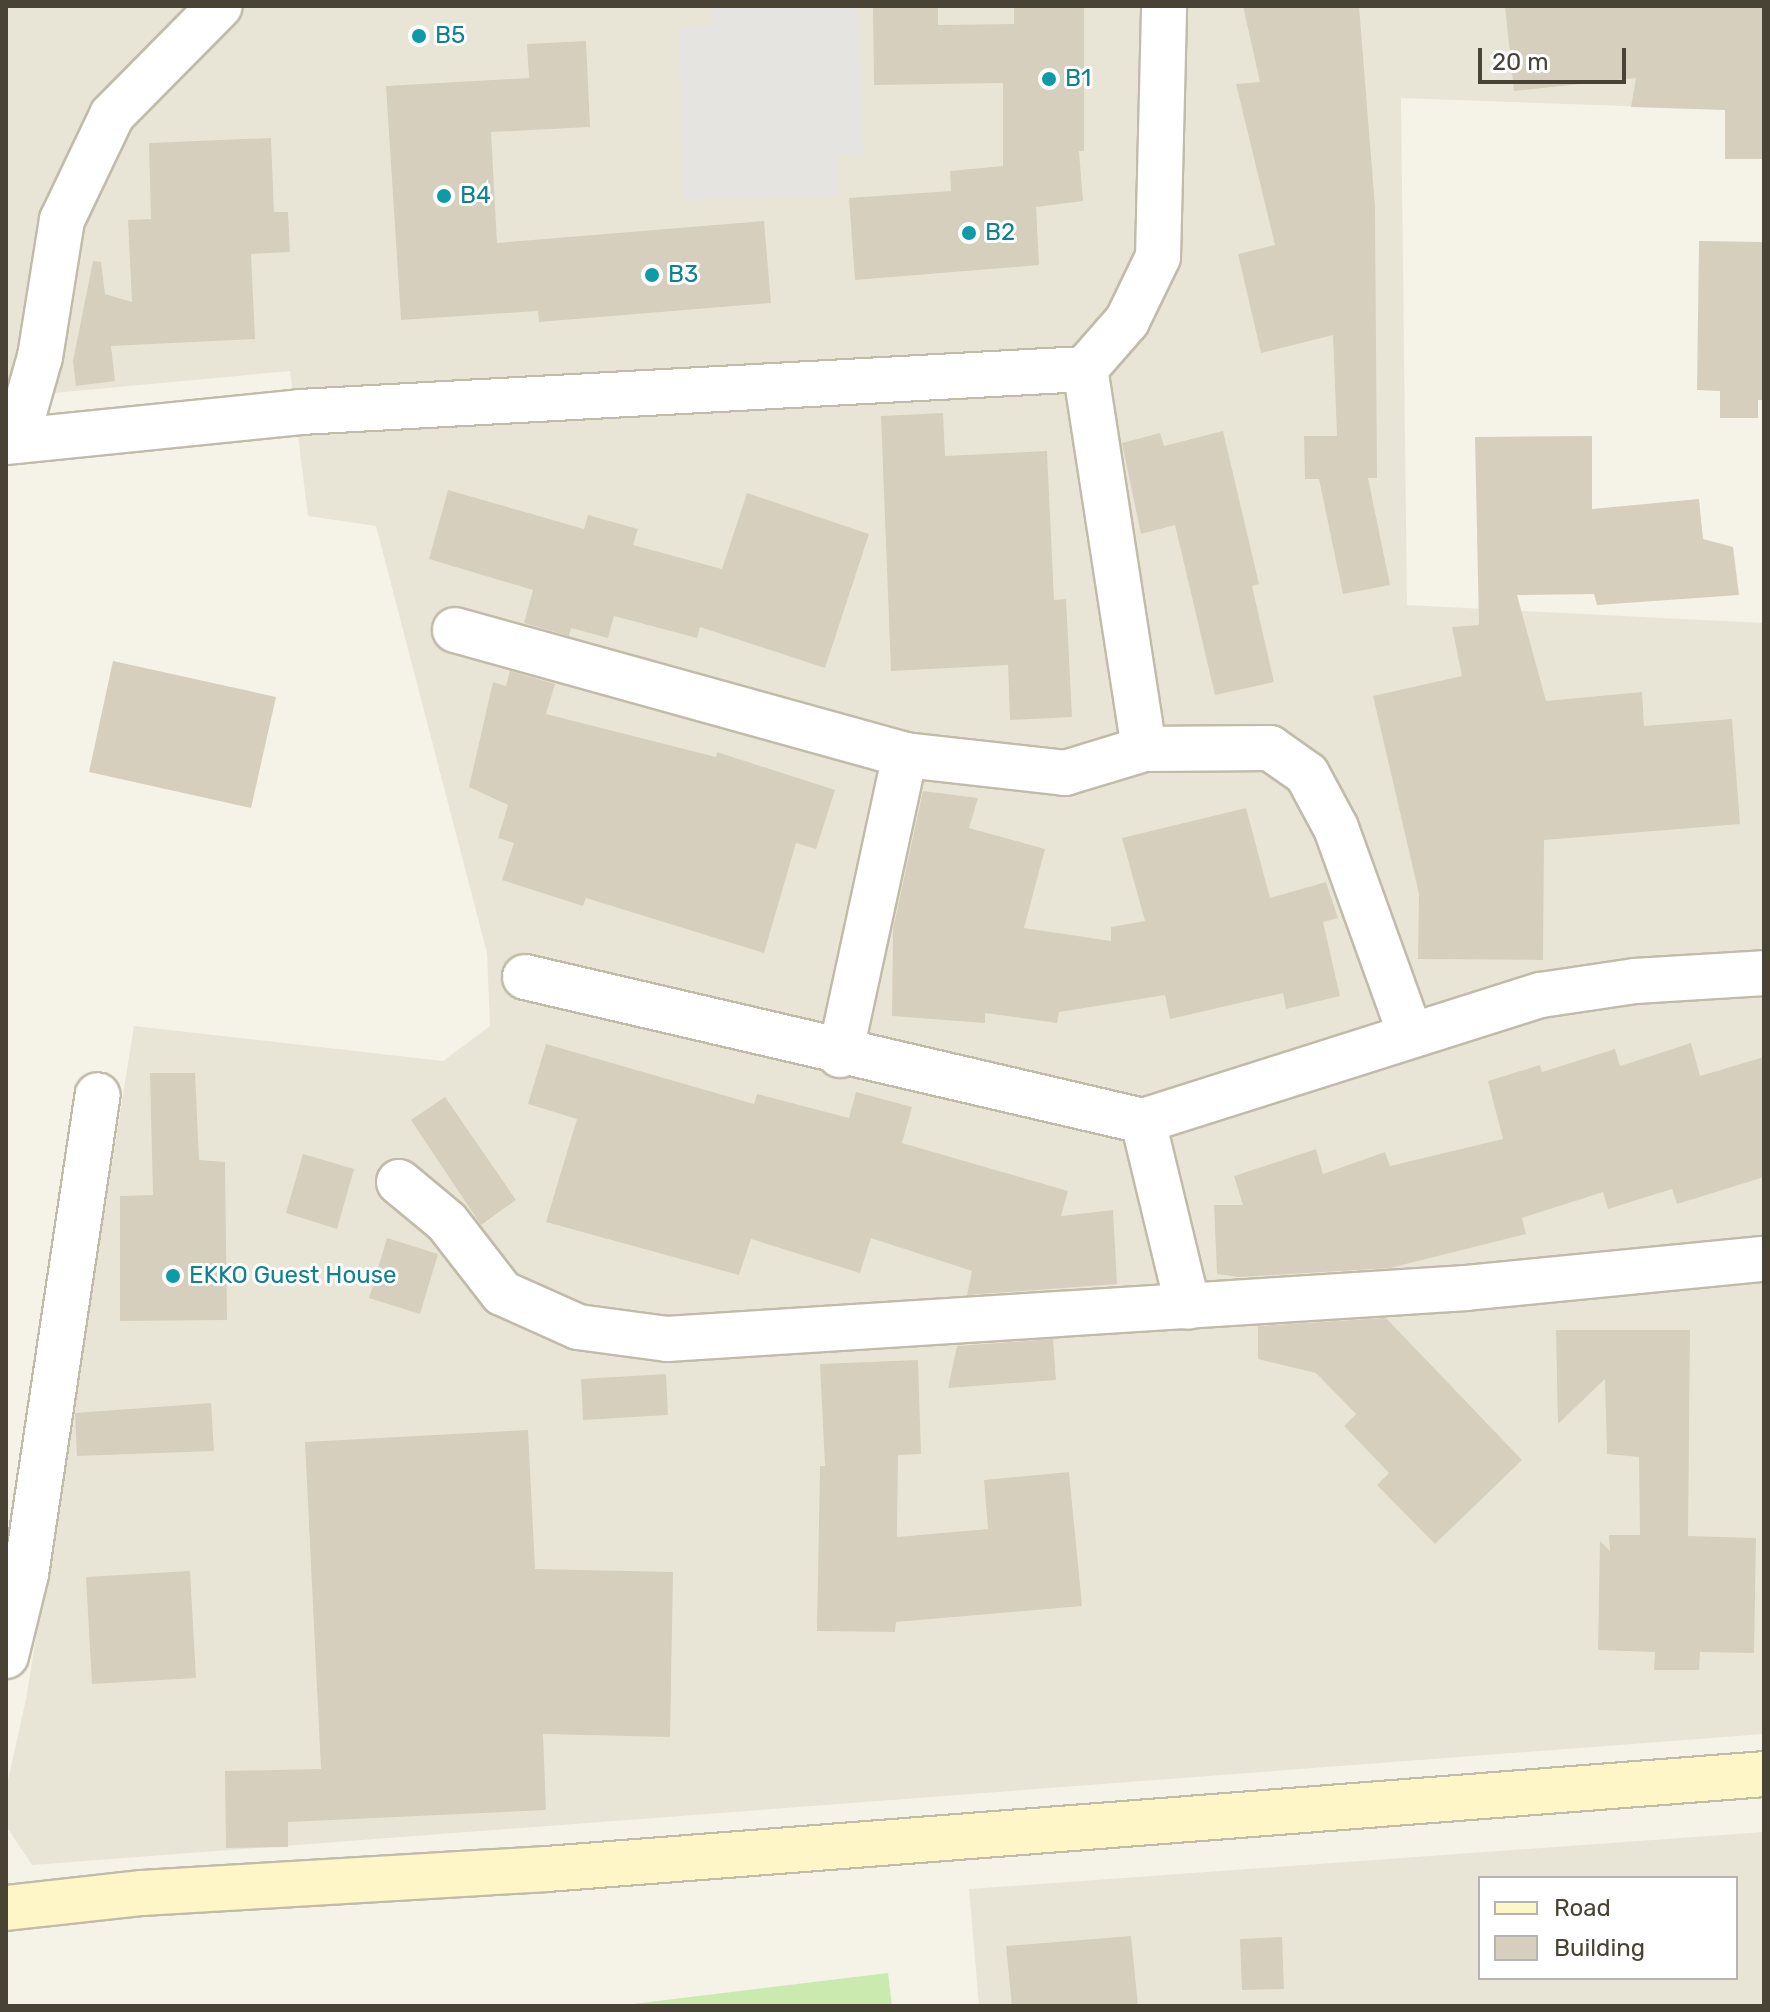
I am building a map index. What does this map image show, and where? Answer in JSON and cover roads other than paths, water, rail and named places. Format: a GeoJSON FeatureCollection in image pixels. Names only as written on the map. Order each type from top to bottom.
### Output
{"type":"FeatureCollection","features":[{"type":"Feature","properties":{"kind":"main road"},"geometry":{"type":"LineString","coordinates":[[10,1905],[1764,1774]]}},
{"type":"Feature","properties":{"kind":"street"},"geometry":{"type":"LineString","coordinates":[[220,6],[112,115],[62,220],[40,357],[11,442],[300,412],[1085,369],[1127,321],[1158,257],[1164,6]]}},
{"type":"Feature","properties":{"kind":"street"},"geometry":{"type":"LineString","coordinates":[[1085,369],[1144,749]]}},
{"type":"Feature","properties":{"kind":"street"},"geometry":{"type":"LineString","coordinates":[[455,630],[905,755],[1065,773],[1144,749],[1270,748],[1307,774],[1336,828],[1410,1033]]}},
{"type":"Feature","properties":{"kind":"street"},"geometry":{"type":"LineString","coordinates":[[840,1055],[905,755]]}},
{"type":"Feature","properties":{"kind":"street"},"geometry":{"type":"LineString","coordinates":[[525,977],[840,1055],[1143,1121],[1410,1033],[1541,995],[1635,981],[1764,973]]}},
{"type":"Feature","properties":{"kind":"street"},"geometry":{"type":"LineString","coordinates":[[6,1656],[26,1574],[98,1095]]}},
{"type":"Feature","properties":{"kind":"street"},"geometry":{"type":"LineString","coordinates":[[1143,1121],[1188,1307]]}},
{"type":"Feature","properties":{"kind":"street"},"geometry":{"type":"LineString","coordinates":[[399,1182],[447,1222],[502,1293],[578,1327],[667,1339],[1466,1288],[1764,1259]]}},
{"type":"Feature","properties":{"kind":"place","name":"B5"},"geometry":{"type":"Point","coordinates":[419,36]}},
{"type":"Feature","properties":{"kind":"place","name":"B1"},"geometry":{"type":"Point","coordinates":[1049,79]}},
{"type":"Feature","properties":{"kind":"place","name":"B4"},"geometry":{"type":"Point","coordinates":[444,196]}},
{"type":"Feature","properties":{"kind":"place","name":"B2"},"geometry":{"type":"Point","coordinates":[969,233]}},
{"type":"Feature","properties":{"kind":"place","name":"B3"},"geometry":{"type":"Point","coordinates":[652,275]}},
{"type":"Feature","properties":{"kind":"place","name":"EKKO Guest House"},"geometry":{"type":"Point","coordinates":[173,1276]}}]}
